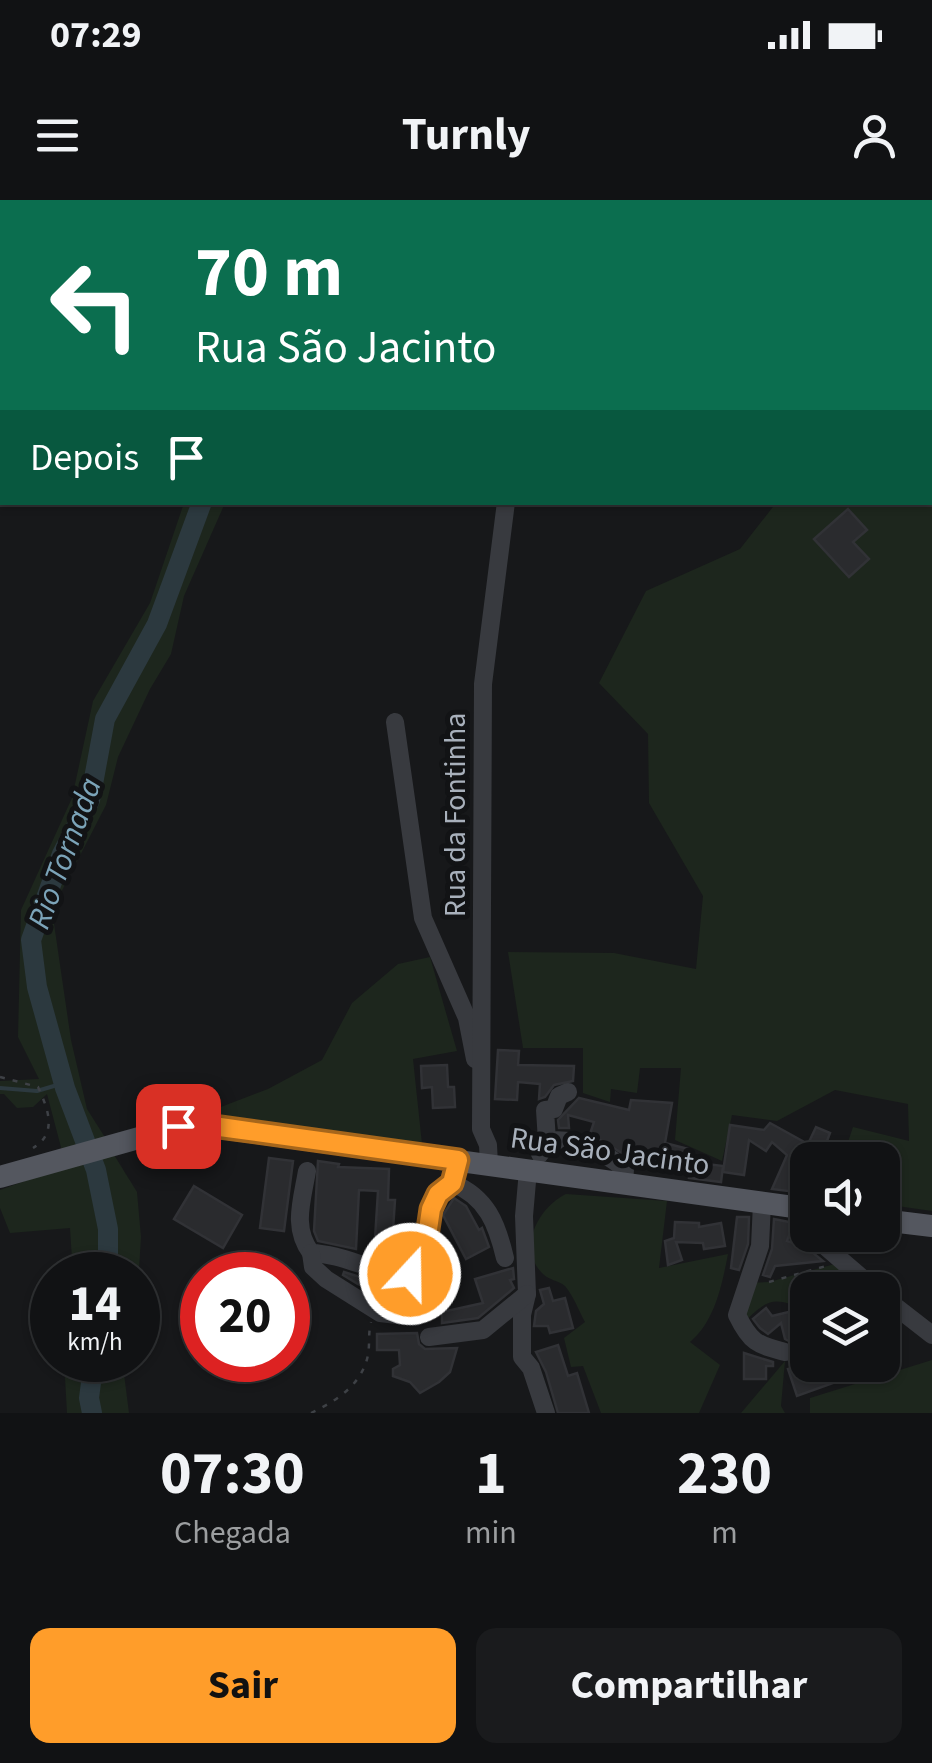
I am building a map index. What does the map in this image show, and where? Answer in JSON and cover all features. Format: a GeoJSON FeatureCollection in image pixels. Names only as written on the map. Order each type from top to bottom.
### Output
{"type":"FeatureCollection","features":[{"type":"Feature","properties":{"kind":"main road","name":"Rua São Jacinto"},"geometry":{"type":"LineString","coordinates":[[0,1178],[178,1126],[205,1126],[472,1162],[538,1155],[624,1183],[762,1203],[790,1214]]}},
{"type":"Feature","properties":{"kind":"main road"},"geometry":{"type":"LineString","coordinates":[[900,1222],[932,1226]]}},
{"type":"Feature","properties":{"kind":"street","name":"Rua da Fontinha"},"geometry":{"type":"LineString","coordinates":[[472,1162],[488,1145],[481,1129],[484,684],[506,505]]}},
{"type":"Feature","properties":{"kind":"street"},"geometry":{"type":"LineString","coordinates":[[394,722],[423,918],[467,1018],[473,1055],[482,1065]]}},
{"type":"Feature","properties":{"kind":"street"},"geometry":{"type":"LineString","coordinates":[[546,1413],[531,1368],[522,1357],[522,1315],[527,1294],[524,1216],[545,1110],[554,1109],[559,1096],[568,1092]]}},
{"type":"Feature","properties":{"kind":"street"},"geometry":{"type":"LineString","coordinates":[[538,1155],[564,1139],[584,1144],[625,1169],[624,1183]]}},
{"type":"Feature","properties":{"kind":"street"},"geometry":{"type":"LineString","coordinates":[[307,1172],[300,1238],[311,1252],[313,1267],[380,1313],[415,1317],[425,1308],[423,1263],[431,1209],[438,1194],[472,1162]]}},
{"type":"Feature","properties":{"kind":"street"},"geometry":{"type":"LineString","coordinates":[[452,1183],[485,1206],[498,1231],[505,1258]]}},
{"type":"Feature","properties":{"kind":"street"},"geometry":{"type":"LineString","coordinates":[[762,1203],[760,1246],[737,1315],[748,1338],[785,1352]]}},
{"type":"Feature","properties":{"kind":"street"},"geometry":{"type":"LineString","coordinates":[[311,1252],[344,1258],[390,1274],[410,1274],[423,1263]]}},
{"type":"Feature","properties":{"kind":"street"},"geometry":{"type":"LineString","coordinates":[[833,1252],[854,1272]]}},
{"type":"Feature","properties":{"kind":"street"},"geometry":{"type":"LineString","coordinates":[[429,1338],[483,1330],[527,1294]]}},
{"type":"Feature","properties":{"kind":"street"},"geometry":{"type":"LineString","coordinates":[[900,1310],[932,1334]]}},
{"type":"Feature","properties":{"kind":"path"},"geometry":{"type":"LineString","coordinates":[[0,1078],[38,1086],[44,1100],[50,1124],[44,1142],[26,1154]]}},
{"type":"Feature","properties":{"kind":"path"},"geometry":{"type":"LineString","coordinates":[[769,1282],[842,1262]]}},
{"type":"Feature","properties":{"kind":"path"},"geometry":{"type":"LineString","coordinates":[[311,1413],[335,1402],[352,1386],[368,1358],[369,1325],[380,1313]]}},
{"type":"Feature","properties":{"kind":"shaded area"},"geometry":{"type":"Polygon","coordinates":[[[183,505],[224,505],[184,596],[171,654],[118,757],[106,805],[52,910],[71,1040],[87,1109],[106,1139],[62,1151],[47,1094],[33,1107],[17,1108],[0,1094],[0,1081],[39,1079],[18,1037],[21,910],[72,798],[93,701],[150,603],[183,505]]]}},
{"type":"Feature","properties":{"kind":"shaded area"},"geometry":{"type":"Polygon","coordinates":[[[774,505],[932,505],[932,1211],[900,1206],[900,1142],[848,1142],[853,1127],[909,1141],[908,1104],[835,1090],[777,1121],[732,1115],[722,1161],[675,1140],[681,1068],[640,1068],[637,1093],[611,1089],[610,1102],[583,1093],[583,1048],[523,1048],[508,952],[614,953],[696,969],[703,896],[649,803],[648,734],[599,683],[646,591],[740,549],[774,505]]]}},
{"type":"Feature","properties":{"kind":"shaded area"},"geometry":{"type":"Polygon","coordinates":[[[430,957],[457,1051],[413,1059],[422,1144],[200,1115],[268,1089],[322,1060],[352,1003],[398,964],[430,957]]]}},
{"type":"Feature","properties":{"kind":"shaded area"},"geometry":{"type":"Polygon","coordinates":[[[111,1150],[137,1192],[140,1252],[72,1252],[70,1228],[10,1233],[0,1208],[0,1190],[111,1150]]]}},
{"type":"Feature","properties":{"kind":"shaded area"},"geometry":{"type":"Polygon","coordinates":[[[566,1194],[667,1201],[659,1268],[728,1254],[711,1313],[690,1342],[720,1365],[699,1413],[601,1413],[583,1366],[571,1367],[564,1338],[585,1322],[568,1290],[543,1274],[531,1252],[540,1218],[566,1194]]]}},
{"type":"Feature","properties":{"kind":"shaded area"},"geometry":{"type":"Polygon","coordinates":[[[842,1262],[854,1272],[806,1272],[842,1262]]]}},
{"type":"Feature","properties":{"kind":"shaded area"},"geometry":{"type":"Polygon","coordinates":[[[790,1276],[790,1304],[778,1301],[765,1304],[742,1324],[748,1283],[790,1276]]]}},
{"type":"Feature","properties":{"kind":"shaded area"},"geometry":{"type":"Polygon","coordinates":[[[932,1360],[932,1413],[810,1413],[810,1398],[861,1382],[900,1382],[900,1370],[932,1360]]]}},
{"type":"Feature","properties":{"kind":"shaded area"},"geometry":{"type":"Polygon","coordinates":[[[785,1361],[781,1406],[785,1413],[741,1413],[785,1361]]]}},
{"type":"Feature","properties":{"kind":"shaded area"},"geometry":{"type":"Polygon","coordinates":[[[65,1382],[125,1382],[129,1413],[67,1413],[65,1382]]]}},
{"type":"Feature","properties":{"kind":"building"},"geometry":{"type":"Polygon","coordinates":[[[848,509],[867,530],[853,542],[869,559],[849,577],[814,539],[848,509]]]}},
{"type":"Feature","properties":{"kind":"building"},"geometry":{"type":"Polygon","coordinates":[[[498,1050],[519,1051],[518,1065],[574,1066],[573,1081],[554,1085],[539,1099],[540,1084],[518,1082],[517,1100],[495,1099],[498,1050]]]}},
{"type":"Feature","properties":{"kind":"building"},"geometry":{"type":"Polygon","coordinates":[[[447,1065],[448,1087],[454,1087],[455,1107],[433,1108],[432,1087],[422,1088],[421,1066],[447,1065]]]}},
{"type":"Feature","properties":{"kind":"building"},"geometry":{"type":"Polygon","coordinates":[[[579,1098],[629,1110],[631,1100],[672,1103],[665,1143],[688,1149],[683,1166],[657,1159],[656,1165],[632,1159],[590,1134],[594,1122],[568,1115],[569,1128],[559,1128],[558,1120],[579,1098]]]}},
{"type":"Feature","properties":{"kind":"building"},"geometry":{"type":"Polygon","coordinates":[[[770,1123],[804,1142],[790,1142],[790,1191],[772,1189],[787,1155],[772,1142],[766,1151],[749,1140],[744,1175],[723,1172],[730,1125],[764,1130],[770,1123]]]}},
{"type":"Feature","properties":{"kind":"building"},"geometry":{"type":"Polygon","coordinates":[[[816,1127],[830,1133],[827,1141],[809,1142],[816,1127]]]}},
{"type":"Feature","properties":{"kind":"building"},"geometry":{"type":"Polygon","coordinates":[[[269,1158],[293,1161],[284,1231],[260,1228],[269,1158]]]}},
{"type":"Feature","properties":{"kind":"building"},"geometry":{"type":"Polygon","coordinates":[[[318,1161],[339,1164],[338,1167],[389,1169],[388,1200],[395,1200],[391,1260],[374,1255],[378,1191],[359,1190],[356,1249],[318,1241],[314,1231],[318,1161]]]}},
{"type":"Feature","properties":{"kind":"building"},"geometry":{"type":"Polygon","coordinates":[[[691,1162],[723,1166],[721,1182],[689,1178],[691,1162]]]}},
{"type":"Feature","properties":{"kind":"building"},"geometry":{"type":"Polygon","coordinates":[[[194,1186],[242,1215],[223,1248],[174,1219],[194,1186]]]}},
{"type":"Feature","properties":{"kind":"building"},"geometry":{"type":"Polygon","coordinates":[[[454,1198],[466,1206],[479,1230],[482,1228],[489,1247],[466,1259],[443,1215],[454,1198]]]}},
{"type":"Feature","properties":{"kind":"building"},"geometry":{"type":"Polygon","coordinates":[[[737,1217],[749,1217],[748,1244],[739,1270],[731,1268],[737,1217]]]}},
{"type":"Feature","properties":{"kind":"building"},"geometry":{"type":"Polygon","coordinates":[[[774,1219],[790,1222],[790,1252],[812,1252],[823,1261],[775,1266],[770,1277],[763,1275],[772,1249],[774,1219]]]}},
{"type":"Feature","properties":{"kind":"building"},"geometry":{"type":"Polygon","coordinates":[[[675,1222],[699,1223],[699,1227],[721,1223],[725,1246],[704,1249],[703,1243],[676,1242],[682,1260],[668,1265],[665,1241],[674,1238],[675,1222]]]}},
{"type":"Feature","properties":{"kind":"building"},"geometry":{"type":"Polygon","coordinates":[[[513,1268],[514,1279],[510,1280],[514,1288],[478,1318],[442,1323],[442,1312],[483,1303],[475,1279],[513,1268]]]}},
{"type":"Feature","properties":{"kind":"building"},"geometry":{"type":"Polygon","coordinates":[[[344,1272],[382,1284],[412,1286],[412,1299],[358,1284],[344,1272]]]}},
{"type":"Feature","properties":{"kind":"building"},"geometry":{"type":"Polygon","coordinates":[[[549,1288],[553,1301],[565,1298],[573,1328],[550,1333],[548,1326],[534,1326],[536,1311],[544,1304],[540,1290],[549,1288]]]}},
{"type":"Feature","properties":{"kind":"building"},"geometry":{"type":"Polygon","coordinates":[[[766,1308],[772,1316],[790,1312],[790,1342],[785,1339],[781,1323],[768,1334],[753,1319],[766,1308]]]}},
{"type":"Feature","properties":{"kind":"building"},"geometry":{"type":"Polygon","coordinates":[[[417,1333],[419,1344],[425,1349],[457,1348],[450,1372],[420,1393],[410,1382],[393,1376],[393,1369],[400,1365],[399,1350],[377,1350],[377,1334],[417,1333]]]}},
{"type":"Feature","properties":{"kind":"building"},"geometry":{"type":"Polygon","coordinates":[[[558,1345],[568,1376],[577,1373],[589,1413],[558,1413],[536,1352],[558,1345]]]}},
{"type":"Feature","properties":{"kind":"building"},"geometry":{"type":"Polygon","coordinates":[[[744,1353],[773,1362],[773,1366],[766,1366],[766,1379],[744,1379],[744,1353]]]}},
{"type":"Feature","properties":{"kind":"building"},"geometry":{"type":"Polygon","coordinates":[[[792,1382],[833,1382],[833,1383],[797,1396],[792,1382]]]}},
{"type":"Feature","properties":{"kind":"waterway","name":"Rio Tornada"},"geometry":{"type":"LineString","coordinates":[[108,1252],[108,1229],[96,1170],[65,1088],[37,987],[31,940],[62,854],[90,800],[105,719],[157,624],[201,505]]}},
{"type":"Feature","properties":{"kind":"waterway"},"geometry":{"type":"LineString","coordinates":[[0,1088],[37,1091],[64,1083]]}},
{"type":"Feature","properties":{"kind":"waterway","name":"Rio Tornada"},"geometry":{"type":"LineString","coordinates":[[91,1382],[92,1413]]}},
{"type":"Feature","properties":{"kind":"route"},"geometry":{"type":"LineString","coordinates":[[178,1126],[220,1127],[458,1160],[452,1183],[438,1194],[431,1209],[423,1263],[410,1274]]}}]}
